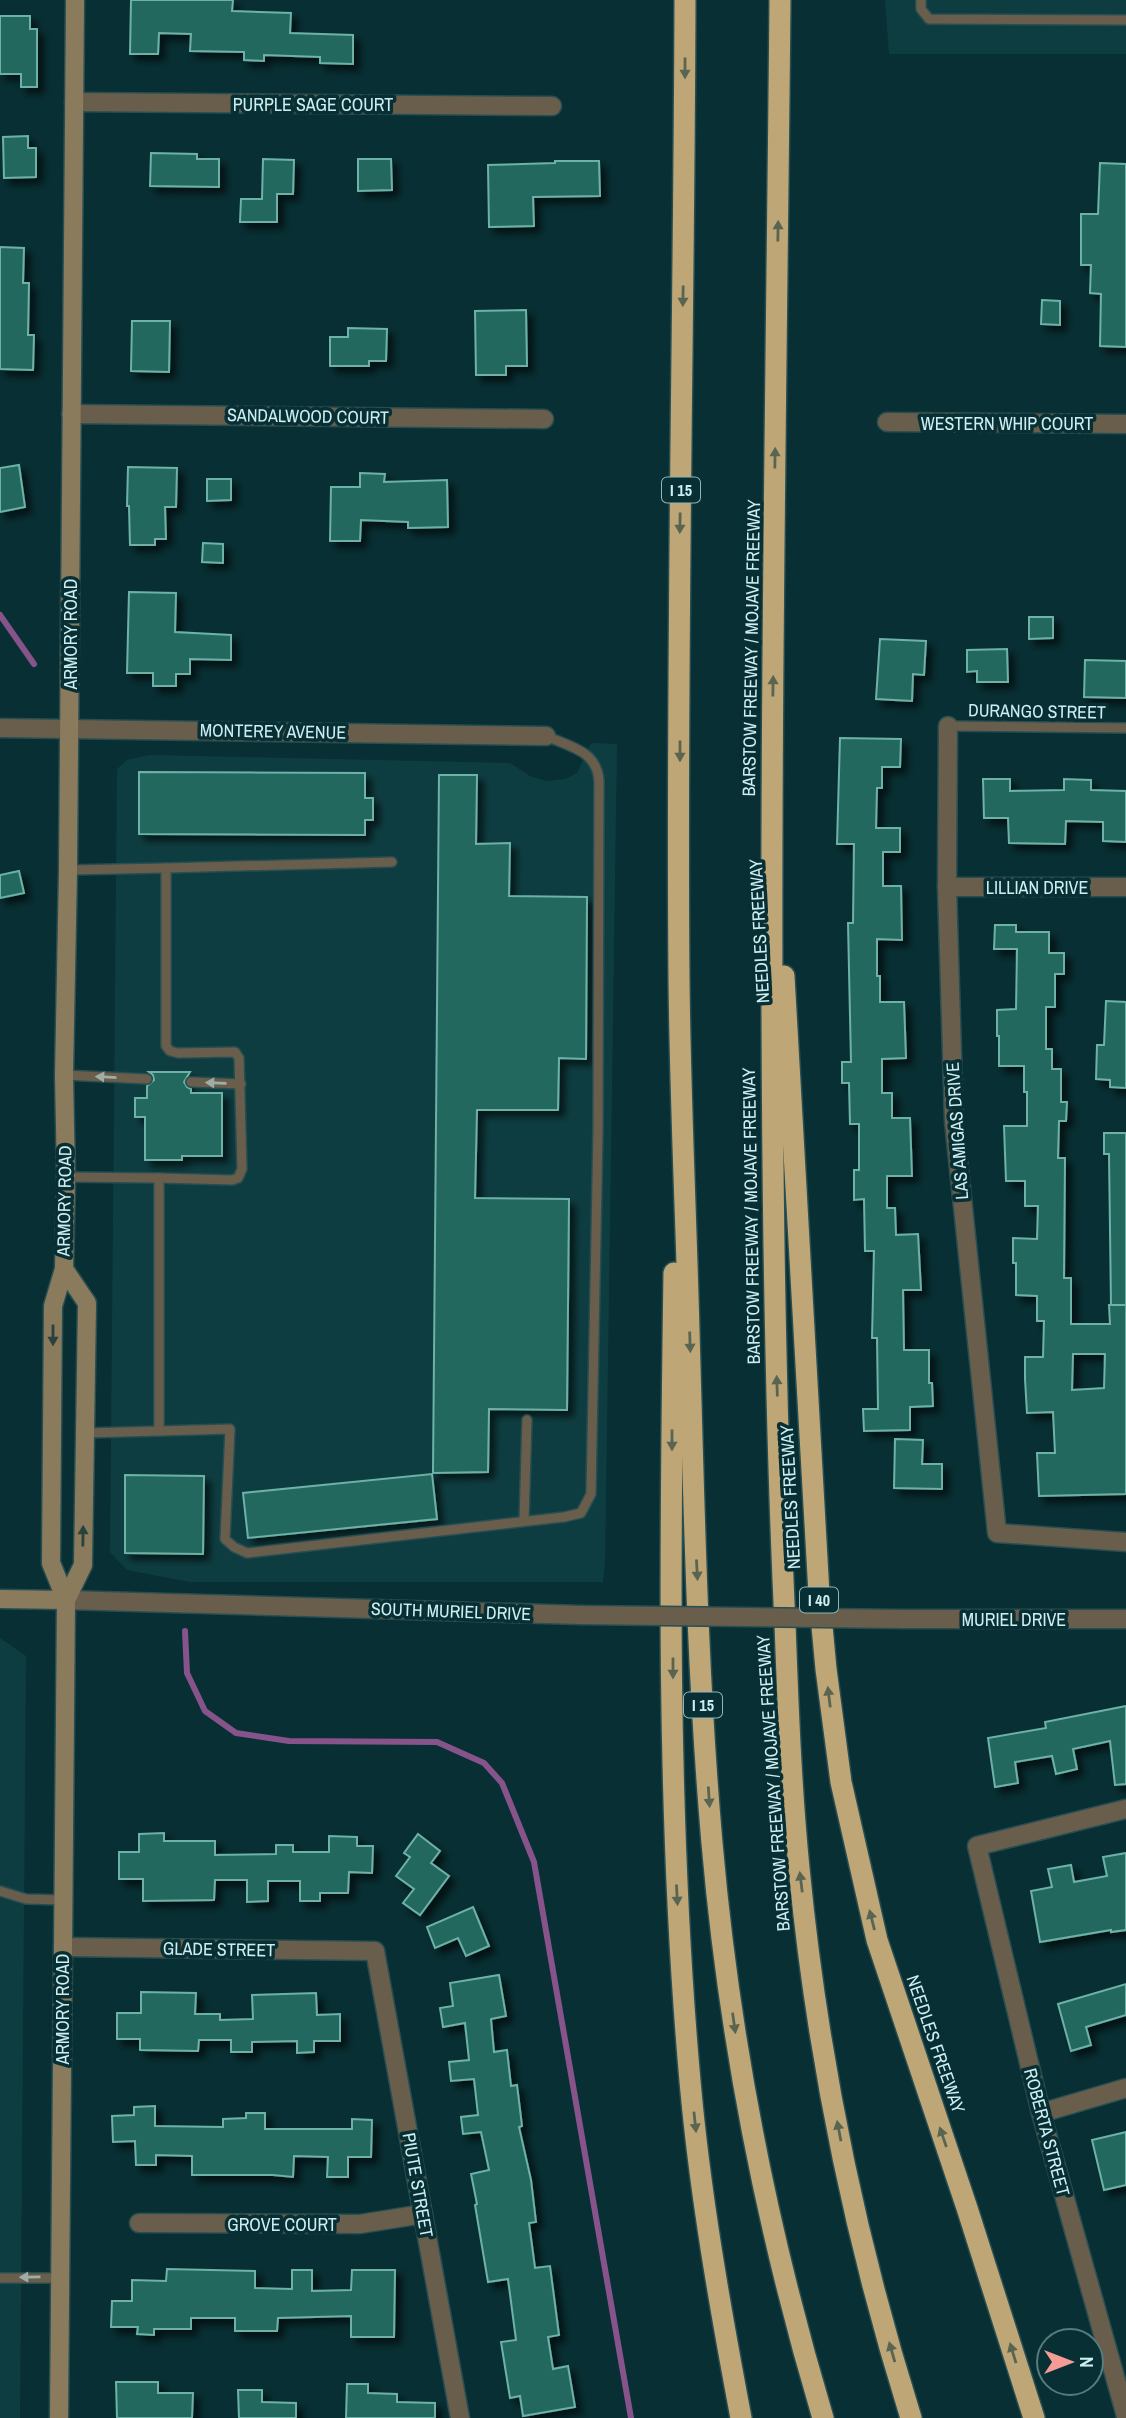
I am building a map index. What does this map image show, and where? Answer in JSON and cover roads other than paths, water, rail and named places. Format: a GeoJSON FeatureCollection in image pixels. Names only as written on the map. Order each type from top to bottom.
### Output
{"type":"FeatureCollection","features":[{"type":"Feature","properties":{"kind":"highway","name":"I 15"},"geometry":{"type":"LineString","coordinates":[[685,0],[679,980],[695,1532],[706,1758],[713,1856],[736,2037],[755,2143],[789,2297],[823,2418]]}},
{"type":"Feature","properties":{"kind":"highway","name":"BARSTOW FREEWAY / MOJAVE FREEWAY"},"geometry":{"type":"LineString","coordinates":[[780,0],[771,1048],[776,1364],[789,1720],[799,1868],[813,1981],[848,2176],[876,2297],[911,2418]]}},
{"type":"Feature","properties":{"kind":"highway","name":"NEEDLES FREEWAY"},"geometry":{"type":"LineString","coordinates":[[772,754],[814,1524],[825,1669],[841,1782],[877,1940],[1034,2418]]}},
{"type":"Feature","properties":{"kind":"highway"},"geometry":{"type":"LineString","coordinates":[[679,980],[672,1437],[677,1891],[690,2083],[701,2180],[741,2418]]}},
{"type":"Feature","properties":{"kind":"main road","name":"ARMORY ROAD"},"geometry":{"type":"LineString","coordinates":[[59,2418],[66,1600],[51,1563],[53,1306],[64,1269],[75,0]]}},
{"type":"Feature","properties":{"kind":"main road","name":"ARMORY ROAD"},"geometry":{"type":"LineString","coordinates":[[64,1269],[87,1303],[83,1565],[66,1600]]}},
{"type":"Feature","properties":{"kind":"main road","name":"SOUTH MURIEL DRIVE"},"geometry":{"type":"LineString","coordinates":[[0,1599],[66,1600]]}},
{"type":"Feature","properties":{"kind":"street","name":"PURPLE SAGE COURT"},"geometry":{"type":"LineString","coordinates":[[74,102],[552,106]]}},
{"type":"Feature","properties":{"kind":"street","name":"SANDALWOOD COURT"},"geometry":{"type":"LineString","coordinates":[[71,414],[544,419]]}},
{"type":"Feature","properties":{"kind":"street","name":"WESTERN WHIP COURT"},"geometry":{"type":"LineString","coordinates":[[887,422],[1126,424]]}},
{"type":"Feature","properties":{"kind":"street","name":"LAS AMIGAS DRIVE"},"geometry":{"type":"LineString","coordinates":[[948,726],[947,887],[954,1121],[997,1534],[1126,1542]]}},
{"type":"Feature","properties":{"kind":"street","name":"MONTEREY AVENUE"},"geometry":{"type":"LineString","coordinates":[[0,728],[546,736]]}},
{"type":"Feature","properties":{"kind":"street","name":"LILLIAN DRIVE"},"geometry":{"type":"LineString","coordinates":[[947,887],[1126,887]]}},
{"type":"Feature","properties":{"kind":"street","name":"SOUTH MURIEL DRIVE"},"geometry":{"type":"LineString","coordinates":[[66,1600],[581,1615],[903,1619]]}},
{"type":"Feature","properties":{"kind":"street","name":"MURIEL DRIVE"},"geometry":{"type":"LineString","coordinates":[[903,1619],[1126,1619]]}},
{"type":"Feature","properties":{"kind":"street","name":"ROBERTA STREET"},"geometry":{"type":"LineString","coordinates":[[1126,1809],[977,1846],[1041,2113],[1119,2365],[1126,2416]]}},
{"type":"Feature","properties":{"kind":"street","name":"GLADE STREET"},"geometry":{"type":"LineString","coordinates":[[63,1947],[375,1951]]}},
{"type":"Feature","properties":{"kind":"street","name":"PIUTE STREET"},"geometry":{"type":"LineString","coordinates":[[375,1951],[460,2418]]}},
{"type":"Feature","properties":{"kind":"street"},"geometry":{"type":"LineString","coordinates":[[1041,2113],[1126,2088]]}},
{"type":"Feature","properties":{"kind":"street","name":"GROVE COURT"},"geometry":{"type":"LineString","coordinates":[[139,2223],[360,2224],[423,2214]]}},
{"type":"Feature","properties":{"kind":"lane"},"geometry":{"type":"LineString","coordinates":[[921,0],[921,9],[929,19],[1126,20]]}},
{"type":"Feature","properties":{"kind":"lane","name":"DURANGO STREET"},"geometry":{"type":"LineString","coordinates":[[948,726],[1126,728]]}},
{"type":"Feature","properties":{"kind":"lane"},"geometry":{"type":"LineString","coordinates":[[85,1433],[230,1429],[225,1539],[247,1553],[581,1514],[591,1493],[598,1130],[599,781],[598,769],[592,759],[546,736]]}},
{"type":"Feature","properties":{"kind":"lane"},"geometry":{"type":"LineString","coordinates":[[68,870],[391,862]]}},
{"type":"Feature","properties":{"kind":"lane"},"geometry":{"type":"LineString","coordinates":[[65,1177],[232,1180],[238,1178],[242,1169],[241,1063],[235,1052],[178,1053],[170,1051],[166,1046],[166,868]]}},
{"type":"Feature","properties":{"kind":"lane"},"geometry":{"type":"LineString","coordinates":[[64,1075],[147,1079]]}},
{"type":"Feature","properties":{"kind":"lane"},"geometry":{"type":"LineString","coordinates":[[191,1082],[241,1084]]}},
{"type":"Feature","properties":{"kind":"lane"},"geometry":{"type":"LineString","coordinates":[[159,1178],[159,1431]]}},
{"type":"Feature","properties":{"kind":"lane"},"geometry":{"type":"LineString","coordinates":[[524,1521],[527,1420]]}},
{"type":"Feature","properties":{"kind":"lane"},"geometry":{"type":"LineString","coordinates":[[0,1891],[26,1899],[64,1900]]}},
{"type":"Feature","properties":{"kind":"lane"},"geometry":{"type":"LineString","coordinates":[[0,2278],[60,2277]]}},
{"type":"Feature","properties":{"kind":"waterway"},"geometry":{"type":"LineString","coordinates":[[0,615],[34,664]]}},
{"type":"Feature","properties":{"kind":"waterway"},"geometry":{"type":"LineString","coordinates":[[185,1631],[187,1673],[205,1711],[236,1733],[289,1741],[437,1742],[484,1763],[502,1783],[534,1862],[631,2418]]}}]}
